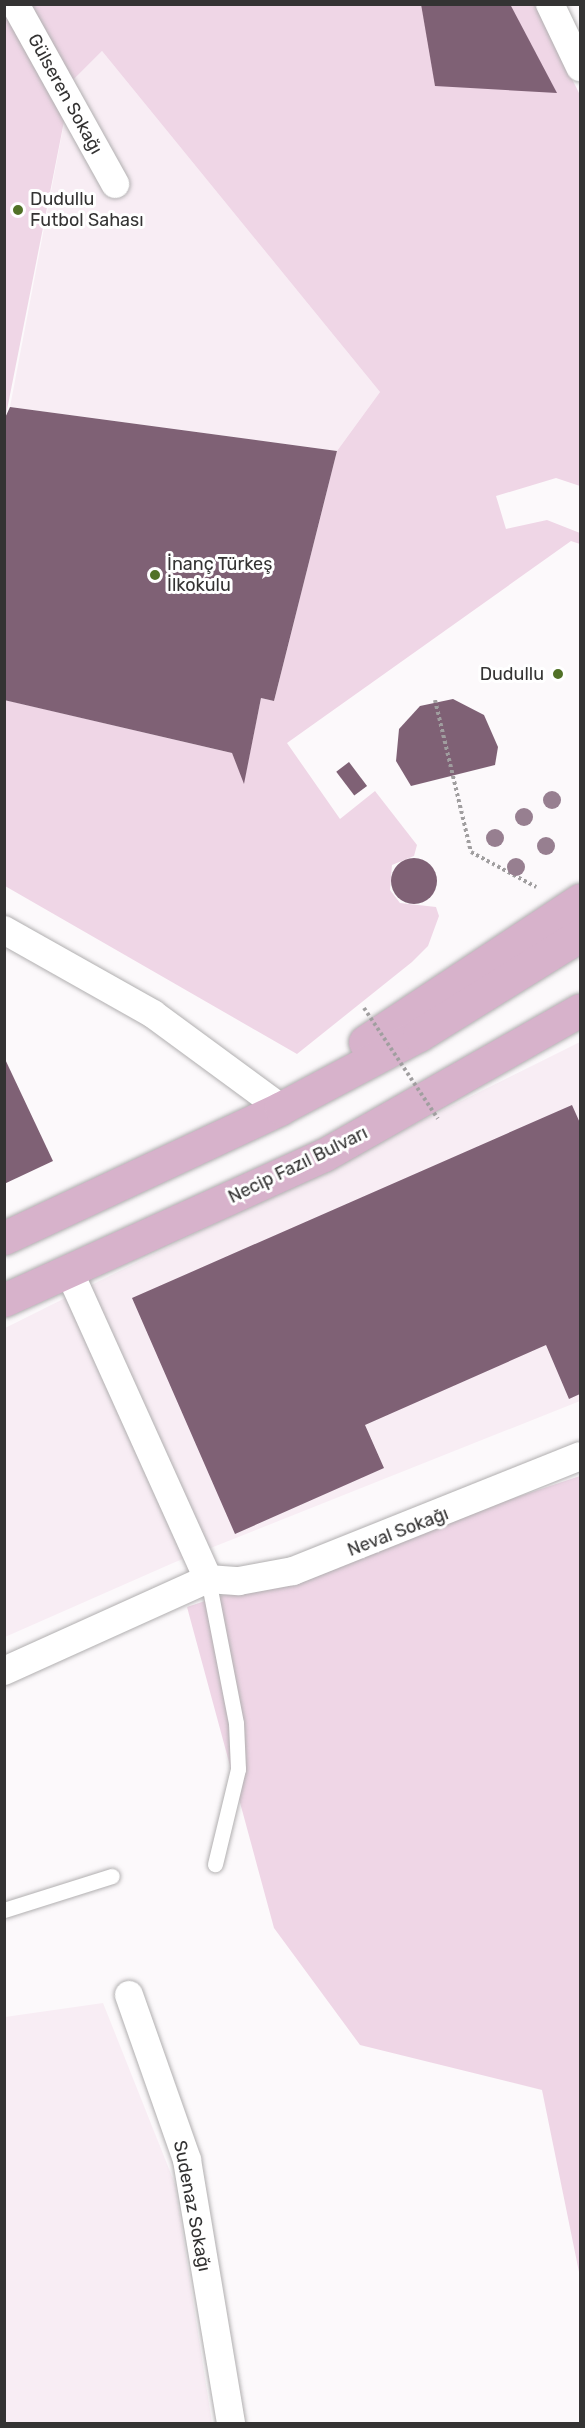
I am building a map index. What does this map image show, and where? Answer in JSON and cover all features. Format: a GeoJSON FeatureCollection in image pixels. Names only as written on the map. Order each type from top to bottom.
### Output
{"type":"FeatureCollection","features":[{"type":"Feature","properties":{"kind":"main road"},"geometry":{"type":"LineString","coordinates":[[281,1108],[375,1035],[580,900]]}},
{"type":"Feature","properties":{"kind":"main road"},"geometry":{"type":"LineString","coordinates":[[4,1238],[281,1108],[419,1035],[580,934]]}},
{"type":"Feature","properties":{"kind":"main road","name":"Necip Fazıl Bulvarı"},"geometry":{"type":"LineString","coordinates":[[4,1300],[324,1155],[580,1010]]}},
{"type":"Feature","properties":{"kind":"street","name":"Gülseren Sokağı"},"geometry":{"type":"LineString","coordinates":[[15,4],[115,184]]}},
{"type":"Feature","properties":{"kind":"street"},"geometry":{"type":"LineString","coordinates":[[550,4],[580,67]]}},
{"type":"Feature","properties":{"kind":"street"},"geometry":{"type":"LineString","coordinates":[[4,930],[153,1014],[281,1108]]}},
{"type":"Feature","properties":{"kind":"street"},"geometry":{"type":"LineString","coordinates":[[4,1671],[208,1579],[69,1271]]}},
{"type":"Feature","properties":{"kind":"street","name":"Neval Sokağı"},"geometry":{"type":"LineString","coordinates":[[208,1579],[239,1581],[293,1571],[580,1456]]}},
{"type":"Feature","properties":{"kind":"street","name":"Sudenaz Sokağı"},"geometry":{"type":"LineString","coordinates":[[129,1995],[186,2160],[231,2424]]}},
{"type":"Feature","properties":{"kind":"lane"},"geometry":{"type":"LineString","coordinates":[[208,1579],[236,1723],[238,1769],[214,1864]]}},
{"type":"Feature","properties":{"kind":"lane"},"geometry":{"type":"LineString","coordinates":[[4,1910],[112,1876]]}},
{"type":"Feature","properties":{"kind":"path"},"geometry":{"type":"LineString","coordinates":[[435,700],[471,852],[539,889]]}},
{"type":"Feature","properties":{"kind":"path"},"geometry":{"type":"LineString","coordinates":[[364,1008],[438,1119]]}},
{"type":"Feature","properties":{"kind":"shaded area"},"geometry":{"type":"Polygon","coordinates":[[[5,5],[535,5],[580,95],[580,486],[556,478],[496,496],[506,529],[547,520],[580,533],[580,544],[571,541],[287,743],[340,819],[375,791],[417,845],[414,856],[392,865],[390,890],[400,903],[436,907],[439,916],[428,946],[412,962],[297,1054],[5,886],[5,700],[232,753],[244,782],[261,698],[274,701],[337,451],[380,392],[102,51],[72,81],[5,420],[5,5]]]}},
{"type":"Feature","properties":{"kind":"shaded area"},"geometry":{"type":"Polygon","coordinates":[[[102,51],[380,392],[337,451],[10,407],[72,81],[102,51]]]}},
{"type":"Feature","properties":{"kind":"shaded area"},"geometry":{"type":"Polygon","coordinates":[[[580,1042],[580,1401],[173,1563],[5,1637],[5,1328],[580,1042]]]}},
{"type":"Feature","properties":{"kind":"shaded area"},"geometry":{"type":"Polygon","coordinates":[[[580,1476],[580,2277],[542,2090],[360,2045],[274,1928],[187,1607],[580,1476]]]}},
{"type":"Feature","properties":{"kind":"shaded area"},"geometry":{"type":"Polygon","coordinates":[[[103,2003],[175,2184],[212,2423],[5,2423],[5,2017],[103,2003]]]}},
{"type":"Feature","properties":{"kind":"building"},"geometry":{"type":"Polygon","coordinates":[[[421,4],[510,4],[557,93],[435,86],[421,4]]]}},
{"type":"Feature","properties":{"kind":"building","name":"İnanç Türkeş İlkokulu"},"geometry":{"type":"Polygon","coordinates":[[[10,407],[337,451],[274,701],[261,698],[244,784],[232,753],[4,700],[4,420],[10,407]]]}},
{"type":"Feature","properties":{"kind":"building"},"geometry":{"type":"Polygon","coordinates":[[[453,699],[484,715],[498,747],[495,765],[411,786],[396,761],[399,729],[420,706],[453,699]]]}},
{"type":"Feature","properties":{"kind":"building"},"geometry":{"type":"Polygon","coordinates":[[[349,762],[367,786],[354,796],[336,772],[349,762]]]}},
{"type":"Feature","properties":{"kind":"building"},"geometry":{"type":"Polygon","coordinates":[[[414,858],[430,865],[437,881],[430,897],[414,904],[398,897],[391,881],[398,865],[414,858]]]}},
{"type":"Feature","properties":{"kind":"building"},"geometry":{"type":"Polygon","coordinates":[[[4,1057],[53,1161],[4,1184],[4,1057]]]}},
{"type":"Feature","properties":{"kind":"building"},"geometry":{"type":"Polygon","coordinates":[[[572,1105],[580,1123],[580,1394],[569,1399],[546,1345],[365,1425],[384,1468],[235,1534],[132,1298],[572,1105]]]}},
{"type":"Feature","properties":{"kind":"place","name":"Dudullu Futbol Sahası"},"geometry":{"type":"Point","coordinates":[18,210]}},
{"type":"Feature","properties":{"kind":"place","name":"İnanç Türkeş İlkokulu"},"geometry":{"type":"Point","coordinates":[155,575]}},
{"type":"Feature","properties":{"kind":"place","name":"Dudullu"},"geometry":{"type":"Point","coordinates":[558,674]}}]}
